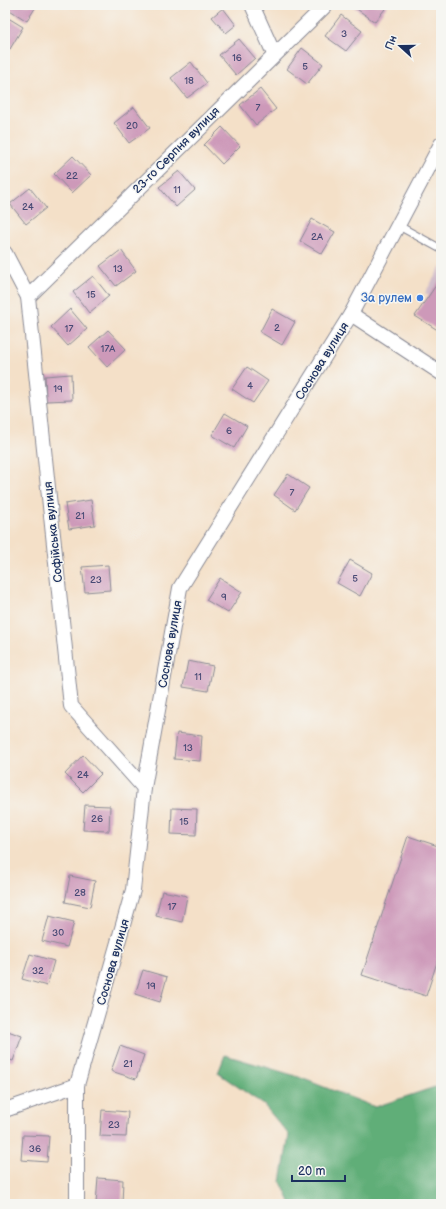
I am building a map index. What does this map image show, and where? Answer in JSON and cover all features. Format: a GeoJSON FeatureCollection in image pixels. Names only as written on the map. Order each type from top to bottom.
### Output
{"type":"FeatureCollection","features":[{"type":"Feature","properties":{"kind":"street"},"geometry":{"type":"LineString","coordinates":[[252,5],[274,54]]}},
{"type":"Feature","properties":{"kind":"street","name":"23-го Серпня вулиця"},"geometry":{"type":"LineString","coordinates":[[28,297],[274,54],[326,5]]}},
{"type":"Feature","properties":{"kind":"street","name":"Соснова вулиця"},"geometry":{"type":"LineString","coordinates":[[77,1204],[77,1085],[134,890],[144,788],[180,588],[351,314],[399,226],[441,144]]}},
{"type":"Feature","properties":{"kind":"street","name":"Софійська вулиця"},"geometry":{"type":"LineString","coordinates":[[5,253],[28,297],[71,706],[144,788]]}},
{"type":"Feature","properties":{"kind":"street"},"geometry":{"type":"LineString","coordinates":[[351,314],[441,374]]}},
{"type":"Feature","properties":{"kind":"street"},"geometry":{"type":"LineString","coordinates":[[5,1110],[77,1085]]}},
{"type":"Feature","properties":{"kind":"lane"},"geometry":{"type":"LineString","coordinates":[[399,226],[441,249]]}},
{"type":"Feature","properties":{"kind":"shaded area"},"geometry":{"type":"Polygon","coordinates":[[[441,266],[441,302],[425,293],[441,266]]]}},
{"type":"Feature","properties":{"kind":"green space"},"geometry":{"type":"Polygon","coordinates":[[[225,1055],[296,1076],[375,1107],[435,1087],[441,1090],[441,1204],[291,1204],[281,1182],[289,1135],[264,1105],[218,1073],[225,1055]]]}},
{"type":"Feature","properties":{"kind":"building"},"geometry":{"type":"Polygon","coordinates":[[[7,5],[37,5],[27,21],[5,7],[7,5]]]}},
{"type":"Feature","properties":{"kind":"building"},"geometry":{"type":"Polygon","coordinates":[[[355,5],[388,5],[375,22],[354,7],[355,5]]]}},
{"type":"Feature","properties":{"kind":"building"},"geometry":{"type":"Polygon","coordinates":[[[223,8],[236,25],[226,33],[212,17],[223,8]]]}},
{"type":"Feature","properties":{"kind":"building"},"geometry":{"type":"Polygon","coordinates":[[[341,15],[362,31],[346,51],[325,36],[341,15]]]}},
{"type":"Feature","properties":{"kind":"building"},"geometry":{"type":"Polygon","coordinates":[[[5,16],[23,27],[10,49],[5,46],[5,16]]]}},
{"type":"Feature","properties":{"kind":"building"},"geometry":{"type":"Polygon","coordinates":[[[239,39],[255,58],[236,75],[219,55],[239,39]]]}},
{"type":"Feature","properties":{"kind":"building"},"geometry":{"type":"Polygon","coordinates":[[[302,48],[323,64],[307,84],[287,69],[302,48]]]}},
{"type":"Feature","properties":{"kind":"building"},"geometry":{"type":"Polygon","coordinates":[[[191,62],[207,83],[187,98],[171,78],[191,62]]]}},
{"type":"Feature","properties":{"kind":"building"},"geometry":{"type":"Polygon","coordinates":[[[260,89],[276,109],[256,125],[240,105],[260,89]]]}},
{"type":"Feature","properties":{"kind":"building"},"geometry":{"type":"Polygon","coordinates":[[[134,107],[150,128],[129,143],[114,123],[134,107]]]}},
{"type":"Feature","properties":{"kind":"building"},"geometry":{"type":"Polygon","coordinates":[[[222,127],[240,146],[222,164],[204,145],[222,127]]]}},
{"type":"Feature","properties":{"kind":"building"},"geometry":{"type":"Polygon","coordinates":[[[73,156],[91,175],[72,193],[54,174],[73,156]]]}},
{"type":"Feature","properties":{"kind":"building"},"geometry":{"type":"Polygon","coordinates":[[[179,171],[195,190],[176,207],[159,187],[179,171]]]}},
{"type":"Feature","properties":{"kind":"building"},"geometry":{"type":"Polygon","coordinates":[[[30,188],[46,208],[26,224],[10,204],[30,188]]]}},
{"type":"Feature","properties":{"kind":"building"},"geometry":{"type":"Polygon","coordinates":[[[312,219],[335,232],[322,254],[300,241],[312,219]]]}},
{"type":"Feature","properties":{"kind":"building"},"geometry":{"type":"Polygon","coordinates":[[[121,250],[136,271],[116,286],[100,266],[121,250]]]}},
{"type":"Feature","properties":{"kind":"building"},"geometry":{"type":"Polygon","coordinates":[[[93,276],[109,296],[89,313],[73,292],[93,276]]]}},
{"type":"Feature","properties":{"kind":"building","name":"За рулем"},"geometry":{"type":"Polygon","coordinates":[[[441,278],[441,332],[415,316],[441,278]]]}},
{"type":"Feature","properties":{"kind":"building"},"geometry":{"type":"Polygon","coordinates":[[[70,309],[87,329],[68,346],[51,327],[70,309]]]}},
{"type":"Feature","properties":{"kind":"building"},"geometry":{"type":"Polygon","coordinates":[[[272,309],[295,322],[282,345],[260,332],[272,309]]]}},
{"type":"Feature","properties":{"kind":"building"},"geometry":{"type":"Polygon","coordinates":[[[108,330],[126,349],[107,367],[89,347],[108,330]]]}},
{"type":"Feature","properties":{"kind":"building"},"geometry":{"type":"Polygon","coordinates":[[[247,367],[268,381],[253,403],[232,389],[247,367]]]}},
{"type":"Feature","properties":{"kind":"building"},"geometry":{"type":"Polygon","coordinates":[[[71,374],[72,400],[46,401],[45,376],[71,374]]]}},
{"type":"Feature","properties":{"kind":"building"},"geometry":{"type":"Polygon","coordinates":[[[225,413],[247,426],[234,448],[212,435],[225,413]]]}},
{"type":"Feature","properties":{"kind":"building"},"geometry":{"type":"Polygon","coordinates":[[[288,474],[309,488],[295,510],[274,495],[288,474]]]}},
{"type":"Feature","properties":{"kind":"building"},"geometry":{"type":"Polygon","coordinates":[[[91,500],[95,525],[69,529],[65,504],[91,500]]]}},
{"type":"Feature","properties":{"kind":"building"},"geometry":{"type":"Polygon","coordinates":[[[350,560],[372,573],[360,596],[337,583],[350,560]]]}},
{"type":"Feature","properties":{"kind":"building"},"geometry":{"type":"Polygon","coordinates":[[[108,565],[110,590],[85,592],[82,567],[108,565]]]}},
{"type":"Feature","properties":{"kind":"building"},"geometry":{"type":"Polygon","coordinates":[[[220,578],[242,592],[228,613],[206,600],[220,578]]]}},
{"type":"Feature","properties":{"kind":"building"},"geometry":{"type":"Polygon","coordinates":[[[188,661],[213,666],[208,691],[183,687],[188,661]]]}},
{"type":"Feature","properties":{"kind":"building"},"geometry":{"type":"Polygon","coordinates":[[[177,733],[202,736],[200,761],[174,759],[177,733]]]}},
{"type":"Feature","properties":{"kind":"building"},"geometry":{"type":"Polygon","coordinates":[[[83,755],[101,774],[83,792],[65,774],[83,755]]]}},
{"type":"Feature","properties":{"kind":"building"},"geometry":{"type":"Polygon","coordinates":[[[85,805],[110,806],[109,831],[83,830],[85,805]]]}},
{"type":"Feature","properties":{"kind":"building"},"geometry":{"type":"Polygon","coordinates":[[[172,808],[197,809],[196,835],[171,834],[172,808]]]}},
{"type":"Feature","properties":{"kind":"building"},"geometry":{"type":"Polygon","coordinates":[[[408,836],[441,847],[441,950],[426,996],[362,975],[408,836]]]}},
{"type":"Feature","properties":{"kind":"building"},"geometry":{"type":"Polygon","coordinates":[[[70,876],[95,881],[90,907],[65,902],[70,876]]]}},
{"type":"Feature","properties":{"kind":"building"},"geometry":{"type":"Polygon","coordinates":[[[162,891],[187,896],[182,922],[156,916],[162,891]]]}},
{"type":"Feature","properties":{"kind":"building"},"geometry":{"type":"Polygon","coordinates":[[[49,916],[74,922],[67,947],[42,941],[49,916]]]}},
{"type":"Feature","properties":{"kind":"building"},"geometry":{"type":"Polygon","coordinates":[[[30,954],[54,961],[47,986],[22,979],[30,954]]]}},
{"type":"Feature","properties":{"kind":"building"},"geometry":{"type":"Polygon","coordinates":[[[143,970],[167,977],[160,1002],[135,994],[143,970]]]}},
{"type":"Feature","properties":{"kind":"building"},"geometry":{"type":"Polygon","coordinates":[[[5,1030],[22,1036],[13,1061],[5,1058],[5,1030]]]}},
{"type":"Feature","properties":{"kind":"building"},"geometry":{"type":"Polygon","coordinates":[[[120,1046],[144,1055],[136,1079],[111,1071],[120,1046]]]}},
{"type":"Feature","properties":{"kind":"building"},"geometry":{"type":"Polygon","coordinates":[[[102,1110],[128,1112],[126,1137],[100,1136],[102,1110]]]}},
{"type":"Feature","properties":{"kind":"building"},"geometry":{"type":"Polygon","coordinates":[[[23,1135],[49,1136],[47,1162],[21,1160],[23,1135]]]}},
{"type":"Feature","properties":{"kind":"building"},"geometry":{"type":"Polygon","coordinates":[[[98,1178],[123,1180],[122,1204],[96,1204],[98,1178]]]}},
{"type":"Feature","properties":{"kind":"place","name":"За рулем"},"geometry":{"type":"Point","coordinates":[420,298]}}]}
